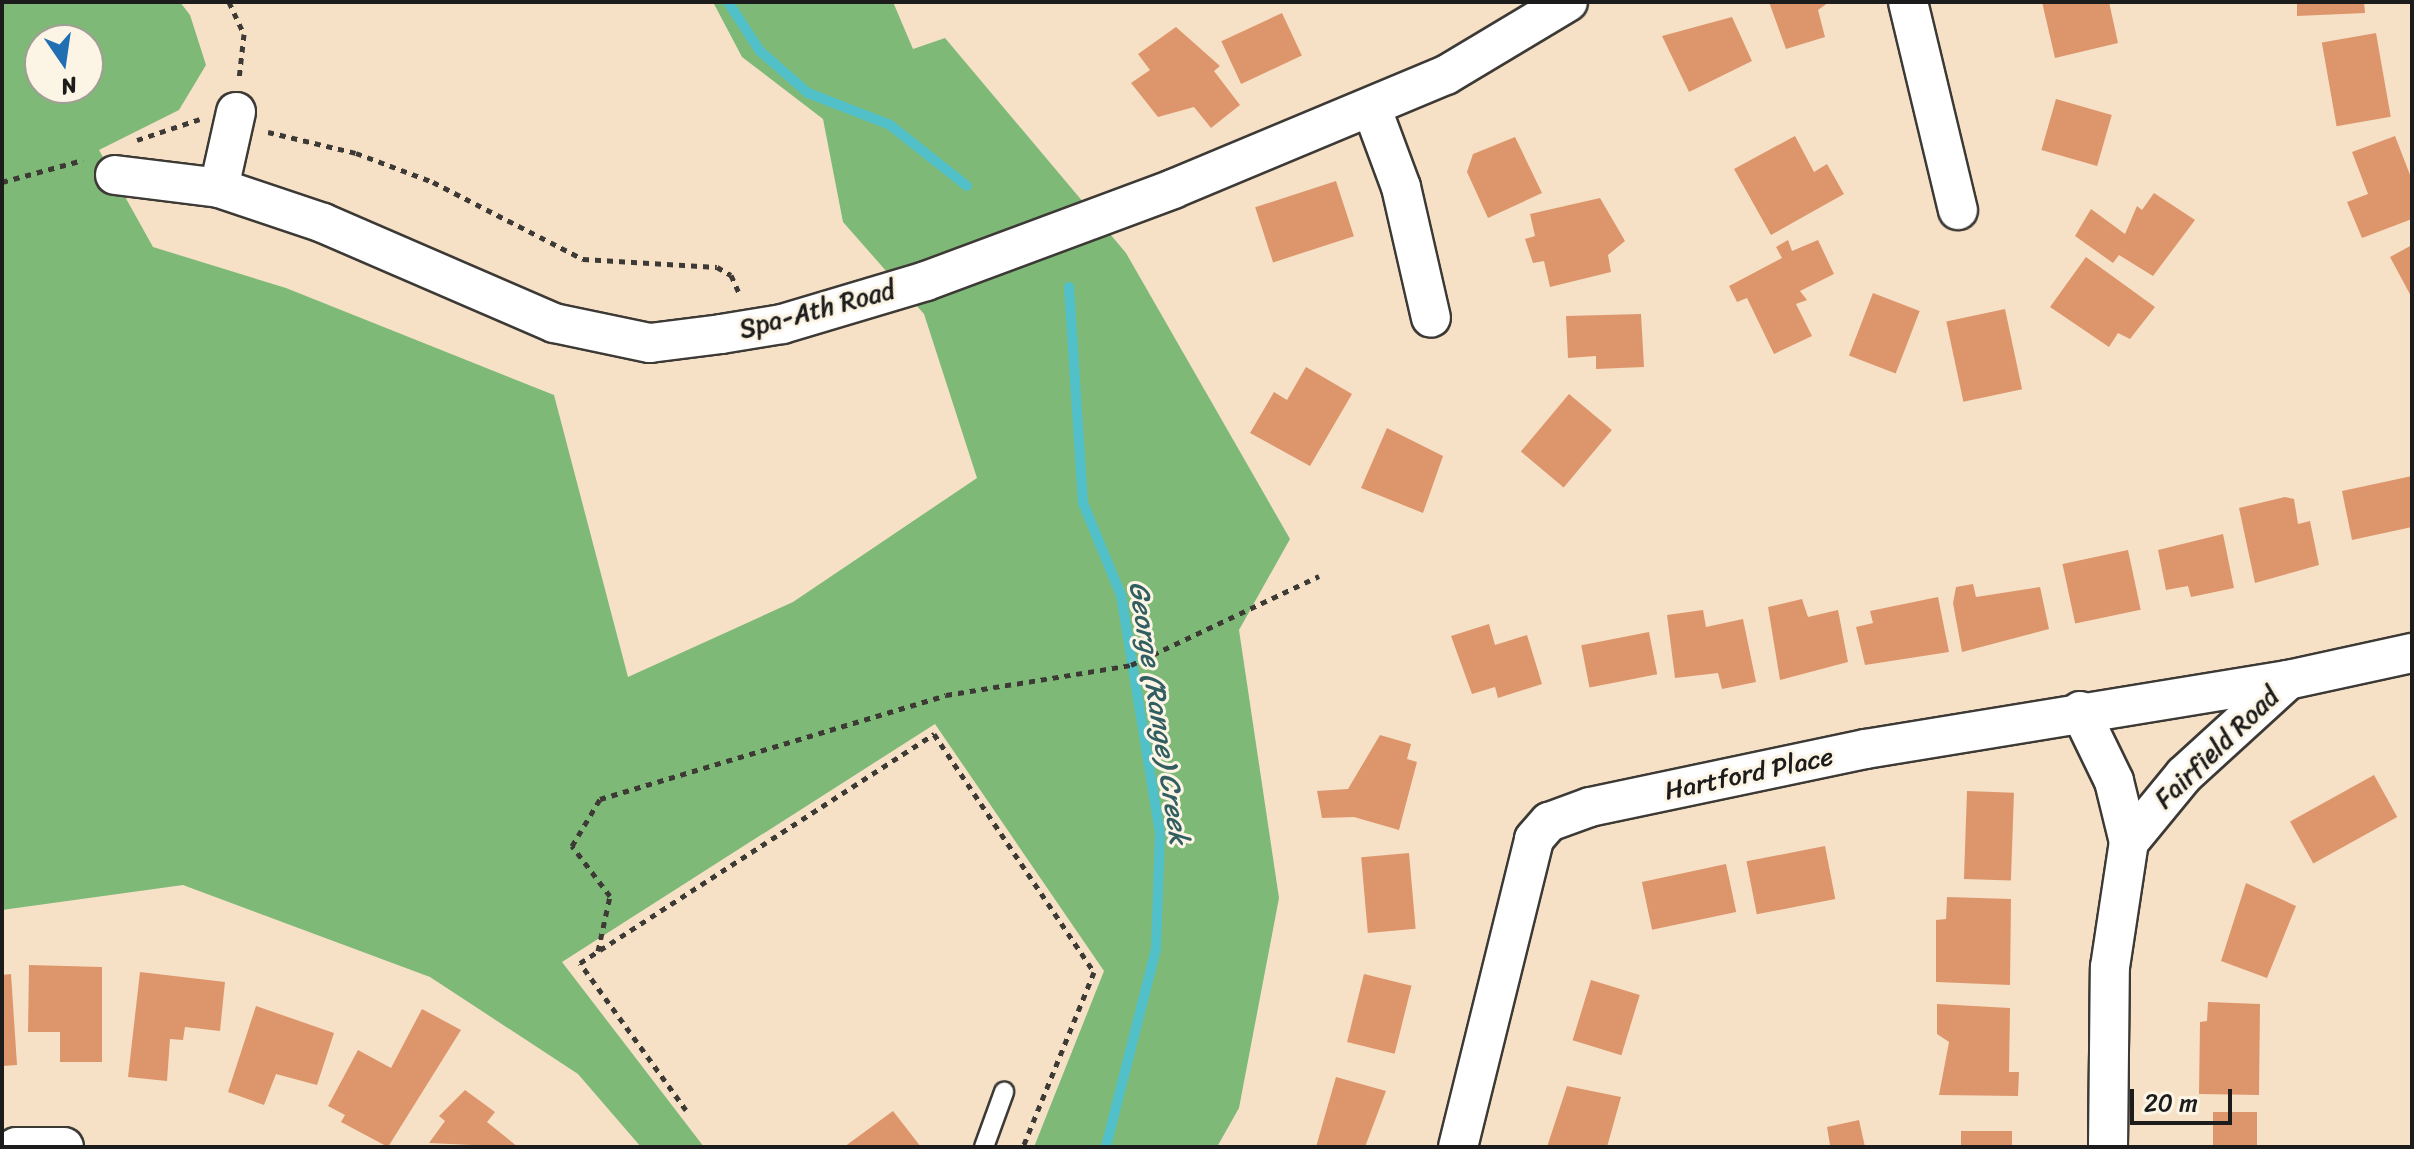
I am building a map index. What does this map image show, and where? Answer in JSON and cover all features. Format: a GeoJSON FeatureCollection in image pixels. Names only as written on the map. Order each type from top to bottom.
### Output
{"type":"FeatureCollection","features":[{"type":"Feature","properties":{"kind":"street","name":"Spa-Ath Road"},"geometry":{"type":"LineString","coordinates":[[115,175],[219,188],[323,223],[554,323],[650,343],[782,324],[926,281],[1372,109],[1568,2]]}},
{"type":"Feature","properties":{"kind":"street"},"geometry":{"type":"LineString","coordinates":[[1908,2],[1958,210]]}},
{"type":"Feature","properties":{"kind":"street"},"geometry":{"type":"LineString","coordinates":[[1372,109],[1401,187],[1431,318]]}},
{"type":"Feature","properties":{"kind":"street"},"geometry":{"type":"LineString","coordinates":[[219,188],[250,121]]}},
{"type":"Feature","properties":{"kind":"street","name":"Fairfield Road"},"geometry":{"type":"LineString","coordinates":[[2129,842],[2184,775],[2288,680],[2412,653]]}},
{"type":"Feature","properties":{"kind":"street","name":"Hartford Place"},"geometry":{"type":"LineString","coordinates":[[1458,1147],[1539,828],[1590,807],[2080,711],[2288,680]]}},
{"type":"Feature","properties":{"kind":"street","name":"Fairfield Road"},"geometry":{"type":"LineString","coordinates":[[2080,711],[2114,781],[2129,842],[2110,967],[2108,1147]]}},
{"type":"Feature","properties":{"kind":"street"},"geometry":{"type":"LineString","coordinates":[[16,1147],[64,1147]]}},
{"type":"Feature","properties":{"kind":"lane"},"geometry":{"type":"LineString","coordinates":[[984,1147],[1004,1092]]}},
{"type":"Feature","properties":{"kind":"path"},"geometry":{"type":"LineString","coordinates":[[229,2],[244,34],[250,121],[356,153],[433,182],[583,259],[717,267],[731,275],[741,298]]}},
{"type":"Feature","properties":{"kind":"path"},"geometry":{"type":"LineString","coordinates":[[598,952],[610,896],[572,846],[600,799],[946,695],[1131,665],[1319,576]]}},
{"type":"Feature","properties":{"kind":"path"},"geometry":{"type":"LineString","coordinates":[[686,1110],[580,963],[934,734],[1094,972],[1023,1147]]}},
{"type":"Feature","properties":{"kind":"green space"},"geometry":{"type":"Polygon","coordinates":[[[2,2],[180,2],[190,15],[206,65],[179,110],[99,150],[153,247],[286,288],[554,395],[628,677],[793,602],[977,478],[924,314],[843,222],[823,119],[742,57],[713,2],[893,2],[913,49],[945,38],[1126,253],[1290,539],[1239,630],[1279,898],[1239,1108],[1217,1147],[1034,1147],[1104,971],[935,724],[562,962],[704,1147],[641,1147],[578,1074],[430,977],[183,885],[2,910],[2,2]]]}},
{"type":"Feature","properties":{"kind":"building"},"geometry":{"type":"Polygon","coordinates":[[[1769,2],[1829,2],[1818,10],[1825,37],[1786,49],[1769,2]]]}},
{"type":"Feature","properties":{"kind":"building"},"geometry":{"type":"Polygon","coordinates":[[[2042,2],[2109,2],[2118,43],[2055,58],[2042,2]]]}},
{"type":"Feature","properties":{"kind":"building"},"geometry":{"type":"Polygon","coordinates":[[[2297,2],[2364,2],[2365,13],[2297,16],[2297,2]]]}},
{"type":"Feature","properties":{"kind":"building"},"geometry":{"type":"Polygon","coordinates":[[[1282,13],[1302,56],[1241,84],[1221,41],[1282,13]]]}},
{"type":"Feature","properties":{"kind":"building"},"geometry":{"type":"Polygon","coordinates":[[[1732,17],[1752,61],[1689,92],[1662,36],[1732,17]]]}},
{"type":"Feature","properties":{"kind":"building"},"geometry":{"type":"Polygon","coordinates":[[[1176,27],[1220,66],[1214,71],[1240,105],[1211,128],[1194,107],[1158,117],[1131,83],[1150,70],[1138,54],[1176,27]]]}},
{"type":"Feature","properties":{"kind":"building"},"geometry":{"type":"Polygon","coordinates":[[[2376,33],[2391,117],[2337,126],[2322,43],[2376,33]]]}},
{"type":"Feature","properties":{"kind":"building"},"geometry":{"type":"Polygon","coordinates":[[[2056,99],[2112,115],[2097,166],[2041,150],[2056,99]]]}},
{"type":"Feature","properties":{"kind":"building"},"geometry":{"type":"Polygon","coordinates":[[[1795,136],[1814,172],[1827,164],[1844,194],[1771,235],[1734,169],[1795,136]]]}},
{"type":"Feature","properties":{"kind":"building"},"geometry":{"type":"Polygon","coordinates":[[[2395,136],[2412,180],[2412,219],[2362,238],[2347,202],[2368,194],[2352,152],[2395,136]]]}},
{"type":"Feature","properties":{"kind":"building"},"geometry":{"type":"Polygon","coordinates":[[[1515,137],[1542,193],[1488,218],[1467,172],[1473,154],[1515,137]]]}},
{"type":"Feature","properties":{"kind":"building"},"geometry":{"type":"Polygon","coordinates":[[[1336,181],[1354,236],[1273,262],[1255,207],[1336,181]]]}},
{"type":"Feature","properties":{"kind":"building"},"geometry":{"type":"Polygon","coordinates":[[[2154,193],[2195,220],[2153,276],[2119,255],[2113,263],[2075,236],[2091,209],[2125,234],[2137,206],[2142,210],[2154,193]]]}},
{"type":"Feature","properties":{"kind":"building"},"geometry":{"type":"Polygon","coordinates":[[[1600,198],[1625,241],[1608,255],[1611,272],[1550,287],[1544,261],[1533,263],[1525,239],[1535,236],[1530,214],[1600,198]]]}},
{"type":"Feature","properties":{"kind":"building"},"geometry":{"type":"Polygon","coordinates":[[[1788,240],[1792,251],[1818,240],[1834,274],[1800,291],[1807,300],[1796,304],[1812,336],[1774,354],[1747,298],[1737,302],[1729,286],[1782,258],[1776,247],[1788,240]]]}},
{"type":"Feature","properties":{"kind":"building"},"geometry":{"type":"Polygon","coordinates":[[[2412,245],[2412,298],[2390,257],[2412,245]]]}},
{"type":"Feature","properties":{"kind":"building"},"geometry":{"type":"Polygon","coordinates":[[[2086,257],[2155,307],[2130,339],[2118,333],[2109,347],[2050,307],[2086,257]]]}},
{"type":"Feature","properties":{"kind":"building"},"geometry":{"type":"Polygon","coordinates":[[[1873,293],[1920,311],[1896,373],[1849,356],[1873,293]]]}},
{"type":"Feature","properties":{"kind":"building"},"geometry":{"type":"Polygon","coordinates":[[[2005,309],[2022,389],[1963,402],[1946,321],[2005,309]]]}},
{"type":"Feature","properties":{"kind":"building"},"geometry":{"type":"Polygon","coordinates":[[[1641,314],[1644,367],[1596,369],[1596,356],[1568,358],[1566,316],[1641,314]]]}},
{"type":"Feature","properties":{"kind":"building"},"geometry":{"type":"Polygon","coordinates":[[[1306,367],[1352,394],[1310,466],[1250,433],[1274,392],[1287,400],[1306,367]]]}},
{"type":"Feature","properties":{"kind":"building"},"geometry":{"type":"Polygon","coordinates":[[[1569,394],[1612,430],[1564,487],[1521,451],[1569,394]]]}},
{"type":"Feature","properties":{"kind":"building"},"geometry":{"type":"Polygon","coordinates":[[[1387,428],[1443,456],[1423,513],[1361,488],[1387,428]]]}},
{"type":"Feature","properties":{"kind":"building"},"geometry":{"type":"Polygon","coordinates":[[[2412,476],[2412,527],[2352,540],[2342,491],[2412,476]]]}},
{"type":"Feature","properties":{"kind":"building"},"geometry":{"type":"Polygon","coordinates":[[[2285,497],[2294,499],[2298,524],[2310,521],[2319,565],[2255,583],[2239,508],[2285,497]]]}},
{"type":"Feature","properties":{"kind":"building"},"geometry":{"type":"Polygon","coordinates":[[[2223,534],[2234,588],[2191,597],[2188,586],[2166,590],[2158,550],[2223,534]]]}},
{"type":"Feature","properties":{"kind":"building"},"geometry":{"type":"Polygon","coordinates":[[[2128,550],[2141,610],[2075,624],[2062,564],[2128,550]]]}},
{"type":"Feature","properties":{"kind":"building"},"geometry":{"type":"Polygon","coordinates":[[[1973,584],[1976,597],[2040,587],[2049,629],[1962,652],[1953,603],[1956,587],[1973,584]]]}},
{"type":"Feature","properties":{"kind":"building"},"geometry":{"type":"Polygon","coordinates":[[[1938,597],[1949,652],[1865,665],[1856,627],[1873,623],[1870,611],[1938,597]]]}},
{"type":"Feature","properties":{"kind":"building"},"geometry":{"type":"Polygon","coordinates":[[[1802,599],[1808,617],[1838,610],[1848,662],[1780,680],[1768,607],[1802,599]]]}},
{"type":"Feature","properties":{"kind":"building"},"geometry":{"type":"Polygon","coordinates":[[[1703,610],[1706,627],[1743,619],[1756,682],[1722,689],[1718,673],[1675,678],[1667,615],[1703,610]]]}},
{"type":"Feature","properties":{"kind":"building"},"geometry":{"type":"Polygon","coordinates":[[[1489,624],[1495,645],[1527,635],[1542,684],[1498,698],[1495,687],[1472,694],[1451,636],[1489,624]]]}},
{"type":"Feature","properties":{"kind":"building"},"geometry":{"type":"Polygon","coordinates":[[[1649,632],[1657,674],[1589,687],[1581,645],[1649,632]]]}},
{"type":"Feature","properties":{"kind":"building"},"geometry":{"type":"Polygon","coordinates":[[[1380,735],[1411,744],[1407,759],[1417,762],[1399,830],[1354,817],[1322,818],[1317,791],[1348,789],[1380,735]]]}},
{"type":"Feature","properties":{"kind":"building"},"geometry":{"type":"Polygon","coordinates":[[[2374,775],[2397,817],[2313,864],[2290,822],[2374,775]]]}},
{"type":"Feature","properties":{"kind":"building"},"geometry":{"type":"Polygon","coordinates":[[[1967,791],[2014,793],[2011,881],[1964,879],[1967,791]]]}},
{"type":"Feature","properties":{"kind":"building"},"geometry":{"type":"Polygon","coordinates":[[[1825,846],[1835,899],[1757,914],[1746,861],[1825,846]]]}},
{"type":"Feature","properties":{"kind":"building"},"geometry":{"type":"Polygon","coordinates":[[[1409,853],[1416,929],[1368,933],[1361,857],[1409,853]]]}},
{"type":"Feature","properties":{"kind":"building"},"geometry":{"type":"Polygon","coordinates":[[[1726,864],[1736,912],[1652,930],[1642,882],[1726,864]]]}},
{"type":"Feature","properties":{"kind":"building"},"geometry":{"type":"Polygon","coordinates":[[[2246,883],[2296,906],[2267,978],[2221,961],[2246,883]]]}},
{"type":"Feature","properties":{"kind":"building"},"geometry":{"type":"Polygon","coordinates":[[[1947,897],[2011,899],[2010,985],[1936,982],[1936,920],[1946,919],[1947,897]]]}},
{"type":"Feature","properties":{"kind":"building"},"geometry":{"type":"Polygon","coordinates":[[[29,965],[102,967],[102,1062],[60,1062],[60,1032],[28,1032],[29,965]]]}},
{"type":"Feature","properties":{"kind":"building"},"geometry":{"type":"Polygon","coordinates":[[[140,972],[225,982],[220,1031],[185,1027],[183,1040],[170,1039],[167,1081],[128,1077],[140,972]]]}},
{"type":"Feature","properties":{"kind":"building"},"geometry":{"type":"Polygon","coordinates":[[[11,974],[17,1065],[2,1066],[2,975],[11,974]]]}},
{"type":"Feature","properties":{"kind":"building"},"geometry":{"type":"Polygon","coordinates":[[[1364,974],[1412,986],[1395,1054],[1347,1042],[1364,974]]]}},
{"type":"Feature","properties":{"kind":"building"},"geometry":{"type":"Polygon","coordinates":[[[1591,980],[1640,995],[1621,1055],[1573,1040],[1591,980]]]}},
{"type":"Feature","properties":{"kind":"building"},"geometry":{"type":"Polygon","coordinates":[[[2208,1002],[2260,1004],[2259,1095],[2199,1094],[2200,1022],[2207,1021],[2208,1002]]]}},
{"type":"Feature","properties":{"kind":"building"},"geometry":{"type":"Polygon","coordinates":[[[1937,1004],[2010,1008],[2009,1072],[2019,1072],[2018,1096],[1939,1095],[1949,1042],[1937,1034],[1937,1004]]]}},
{"type":"Feature","properties":{"kind":"building"},"geometry":{"type":"Polygon","coordinates":[[[256,1006],[334,1033],[317,1085],[276,1074],[264,1105],[228,1092],[256,1006]]]}},
{"type":"Feature","properties":{"kind":"building"},"geometry":{"type":"Polygon","coordinates":[[[422,1009],[461,1030],[388,1147],[341,1122],[345,1115],[328,1106],[358,1050],[391,1068],[422,1009]]]}},
{"type":"Feature","properties":{"kind":"building"},"geometry":{"type":"Polygon","coordinates":[[[1336,1077],[1386,1091],[1365,1147],[1316,1147],[1336,1077]]]}},
{"type":"Feature","properties":{"kind":"building"},"geometry":{"type":"Polygon","coordinates":[[[1567,1086],[1621,1097],[1607,1147],[1547,1147],[1567,1086]]]}},
{"type":"Feature","properties":{"kind":"building"},"geometry":{"type":"Polygon","coordinates":[[[465,1090],[495,1112],[487,1122],[518,1147],[429,1143],[445,1121],[439,1116],[465,1090]]]}},
{"type":"Feature","properties":{"kind":"building"},"geometry":{"type":"Polygon","coordinates":[[[893,1111],[921,1147],[844,1147],[893,1111]]]}},
{"type":"Feature","properties":{"kind":"building"},"geometry":{"type":"Polygon","coordinates":[[[2213,1112],[2257,1112],[2257,1147],[2213,1147],[2213,1112]]]}},
{"type":"Feature","properties":{"kind":"building"},"geometry":{"type":"Polygon","coordinates":[[[1859,1120],[1865,1147],[1830,1145],[1827,1127],[1859,1120]]]}},
{"type":"Feature","properties":{"kind":"building"},"geometry":{"type":"Polygon","coordinates":[[[1961,1131],[2012,1131],[2012,1147],[1961,1147],[1961,1131]]]}},
{"type":"Feature","properties":{"kind":"waterway","name":"George (Range) Creek"},"geometry":{"type":"LineString","coordinates":[[728,2],[760,51],[808,93],[890,125],[967,186]]}},
{"type":"Feature","properties":{"kind":"waterway","name":"George (Range) Creek"},"geometry":{"type":"LineString","coordinates":[[1069,287],[1083,503],[1121,595],[1160,833],[1156,949],[1106,1147]]}}]}
